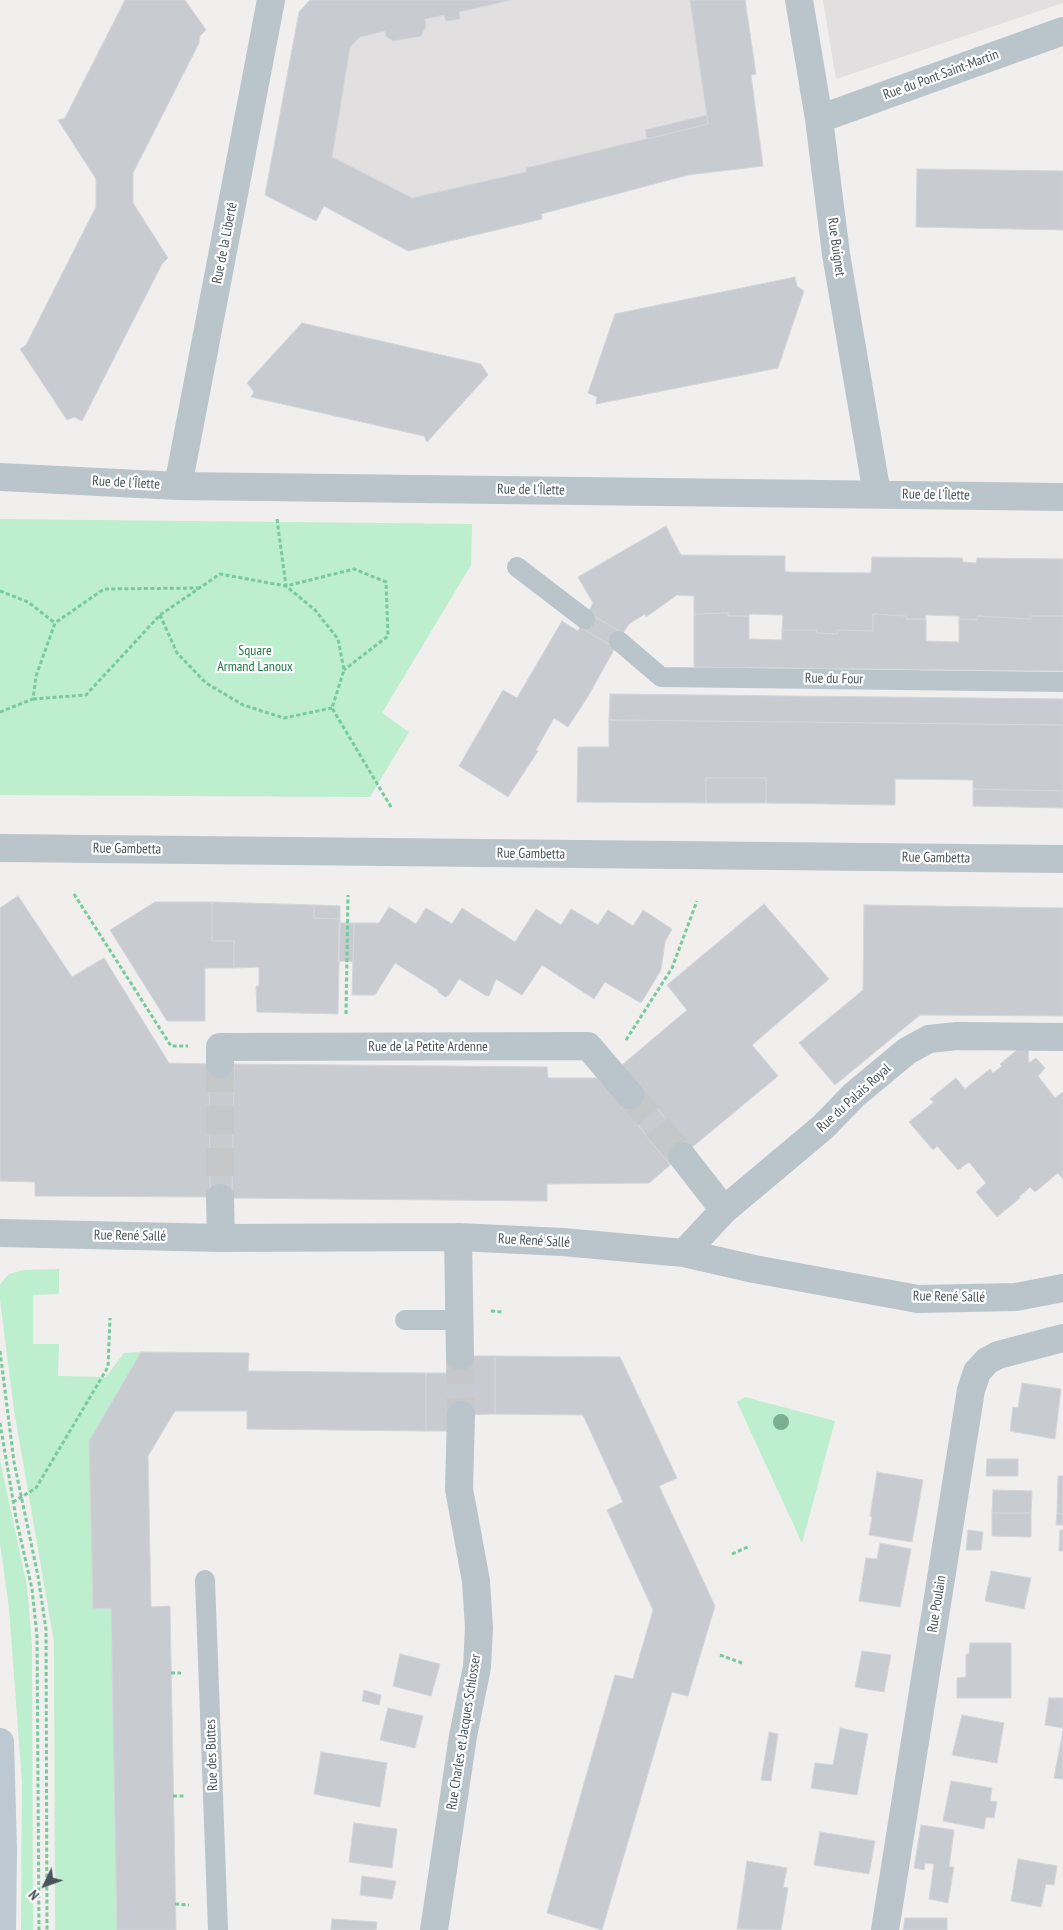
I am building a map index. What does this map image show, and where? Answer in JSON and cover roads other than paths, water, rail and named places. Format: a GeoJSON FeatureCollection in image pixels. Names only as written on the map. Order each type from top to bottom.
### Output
{"type":"FeatureCollection","features":[{"type":"Feature","properties":{"kind":"main road"},"geometry":{"type":"LineString","coordinates":[[0,1742],[4,1849],[2,1930]]}},
{"type":"Feature","properties":{"kind":"street","name":"Rue de la Liberté"},"geometry":{"type":"LineString","coordinates":[[178,486],[271,0]]}},
{"type":"Feature","properties":{"kind":"street","name":"Rue Buignet"},"geometry":{"type":"LineString","coordinates":[[799,0],[819,119],[836,254],[877,494]]}},
{"type":"Feature","properties":{"kind":"street","name":"Rue du Pont Saint-Martin"},"geometry":{"type":"LineString","coordinates":[[819,119],[1063,31]]}},
{"type":"Feature","properties":{"kind":"street","name":"Rue de l'Îlette"},"geometry":{"type":"LineString","coordinates":[[0,477],[178,486],[1063,497]]}},
{"type":"Feature","properties":{"kind":"street","name":"Rue Gambetta"},"geometry":{"type":"LineString","coordinates":[[0,848],[1063,859]]}},
{"type":"Feature","properties":{"kind":"street","name":"Rue du Palais Royal"},"geometry":{"type":"LineString","coordinates":[[684,1253],[724,1210],[823,1127],[854,1095],[907,1051],[929,1039],[957,1036],[1063,1036]]}},
{"type":"Feature","properties":{"kind":"street","name":"Rue de la Petite Ardenne"},"geometry":{"type":"LineString","coordinates":[[220,1056],[345,1047],[588,1046],[630,1095]]}},
{"type":"Feature","properties":{"kind":"street"},"geometry":{"type":"LineString","coordinates":[[682,1156],[724,1210]]}},
{"type":"Feature","properties":{"kind":"street"},"geometry":{"type":"LineString","coordinates":[[220,1198],[221,1238]]}},
{"type":"Feature","properties":{"kind":"street","name":"Rue René Sallé"},"geometry":{"type":"LineString","coordinates":[[0,1233],[221,1238],[458,1237],[563,1242],[684,1253],[754,1269],[918,1299],[1016,1297],[1063,1288]]}},
{"type":"Feature","properties":{"kind":"street"},"geometry":{"type":"LineString","coordinates":[[458,1237],[460,1356]]}},
{"type":"Feature","properties":{"kind":"street","name":"Rue Poulain"},"geometry":{"type":"LineString","coordinates":[[885,1930],[971,1390],[977,1372],[987,1361],[998,1355],[1063,1338]]}},
{"type":"Feature","properties":{"kind":"street","name":"Rue Charles et Jacques Schlosser"},"geometry":{"type":"LineString","coordinates":[[434,1930],[463,1736],[477,1667],[479,1628],[476,1581],[460,1502],[461,1415]]}},
{"type":"Feature","properties":{"kind":"lane"},"geometry":{"type":"LineString","coordinates":[[517,568],[584,619]]}},
{"type":"Feature","properties":{"kind":"lane","name":"Rue du Four"},"geometry":{"type":"LineString","coordinates":[[619,641],[661,677],[1063,682]]}},
{"type":"Feature","properties":{"kind":"lane"},"geometry":{"type":"LineString","coordinates":[[405,1320],[460,1320]]}},
{"type":"Feature","properties":{"kind":"lane","name":"Rue des Buttes"},"geometry":{"type":"LineString","coordinates":[[205,1580],[218,1930]]}},
{"type":"Feature","properties":{"kind":"tunnel"},"geometry":{"type":"LineString","coordinates":[[220,1064],[220,1198]]}},
{"type":"Feature","properties":{"kind":"tunnel"},"geometry":{"type":"LineString","coordinates":[[630,1095],[682,1156]]}},
{"type":"Feature","properties":{"kind":"tunnel"},"geometry":{"type":"LineString","coordinates":[[460,1356],[461,1415]]}},
{"type":"Feature","properties":{"kind":"park label","name":"Square Armand Lanoux"},"geometry":{"type":"Point","coordinates":[255,660]}}]}
